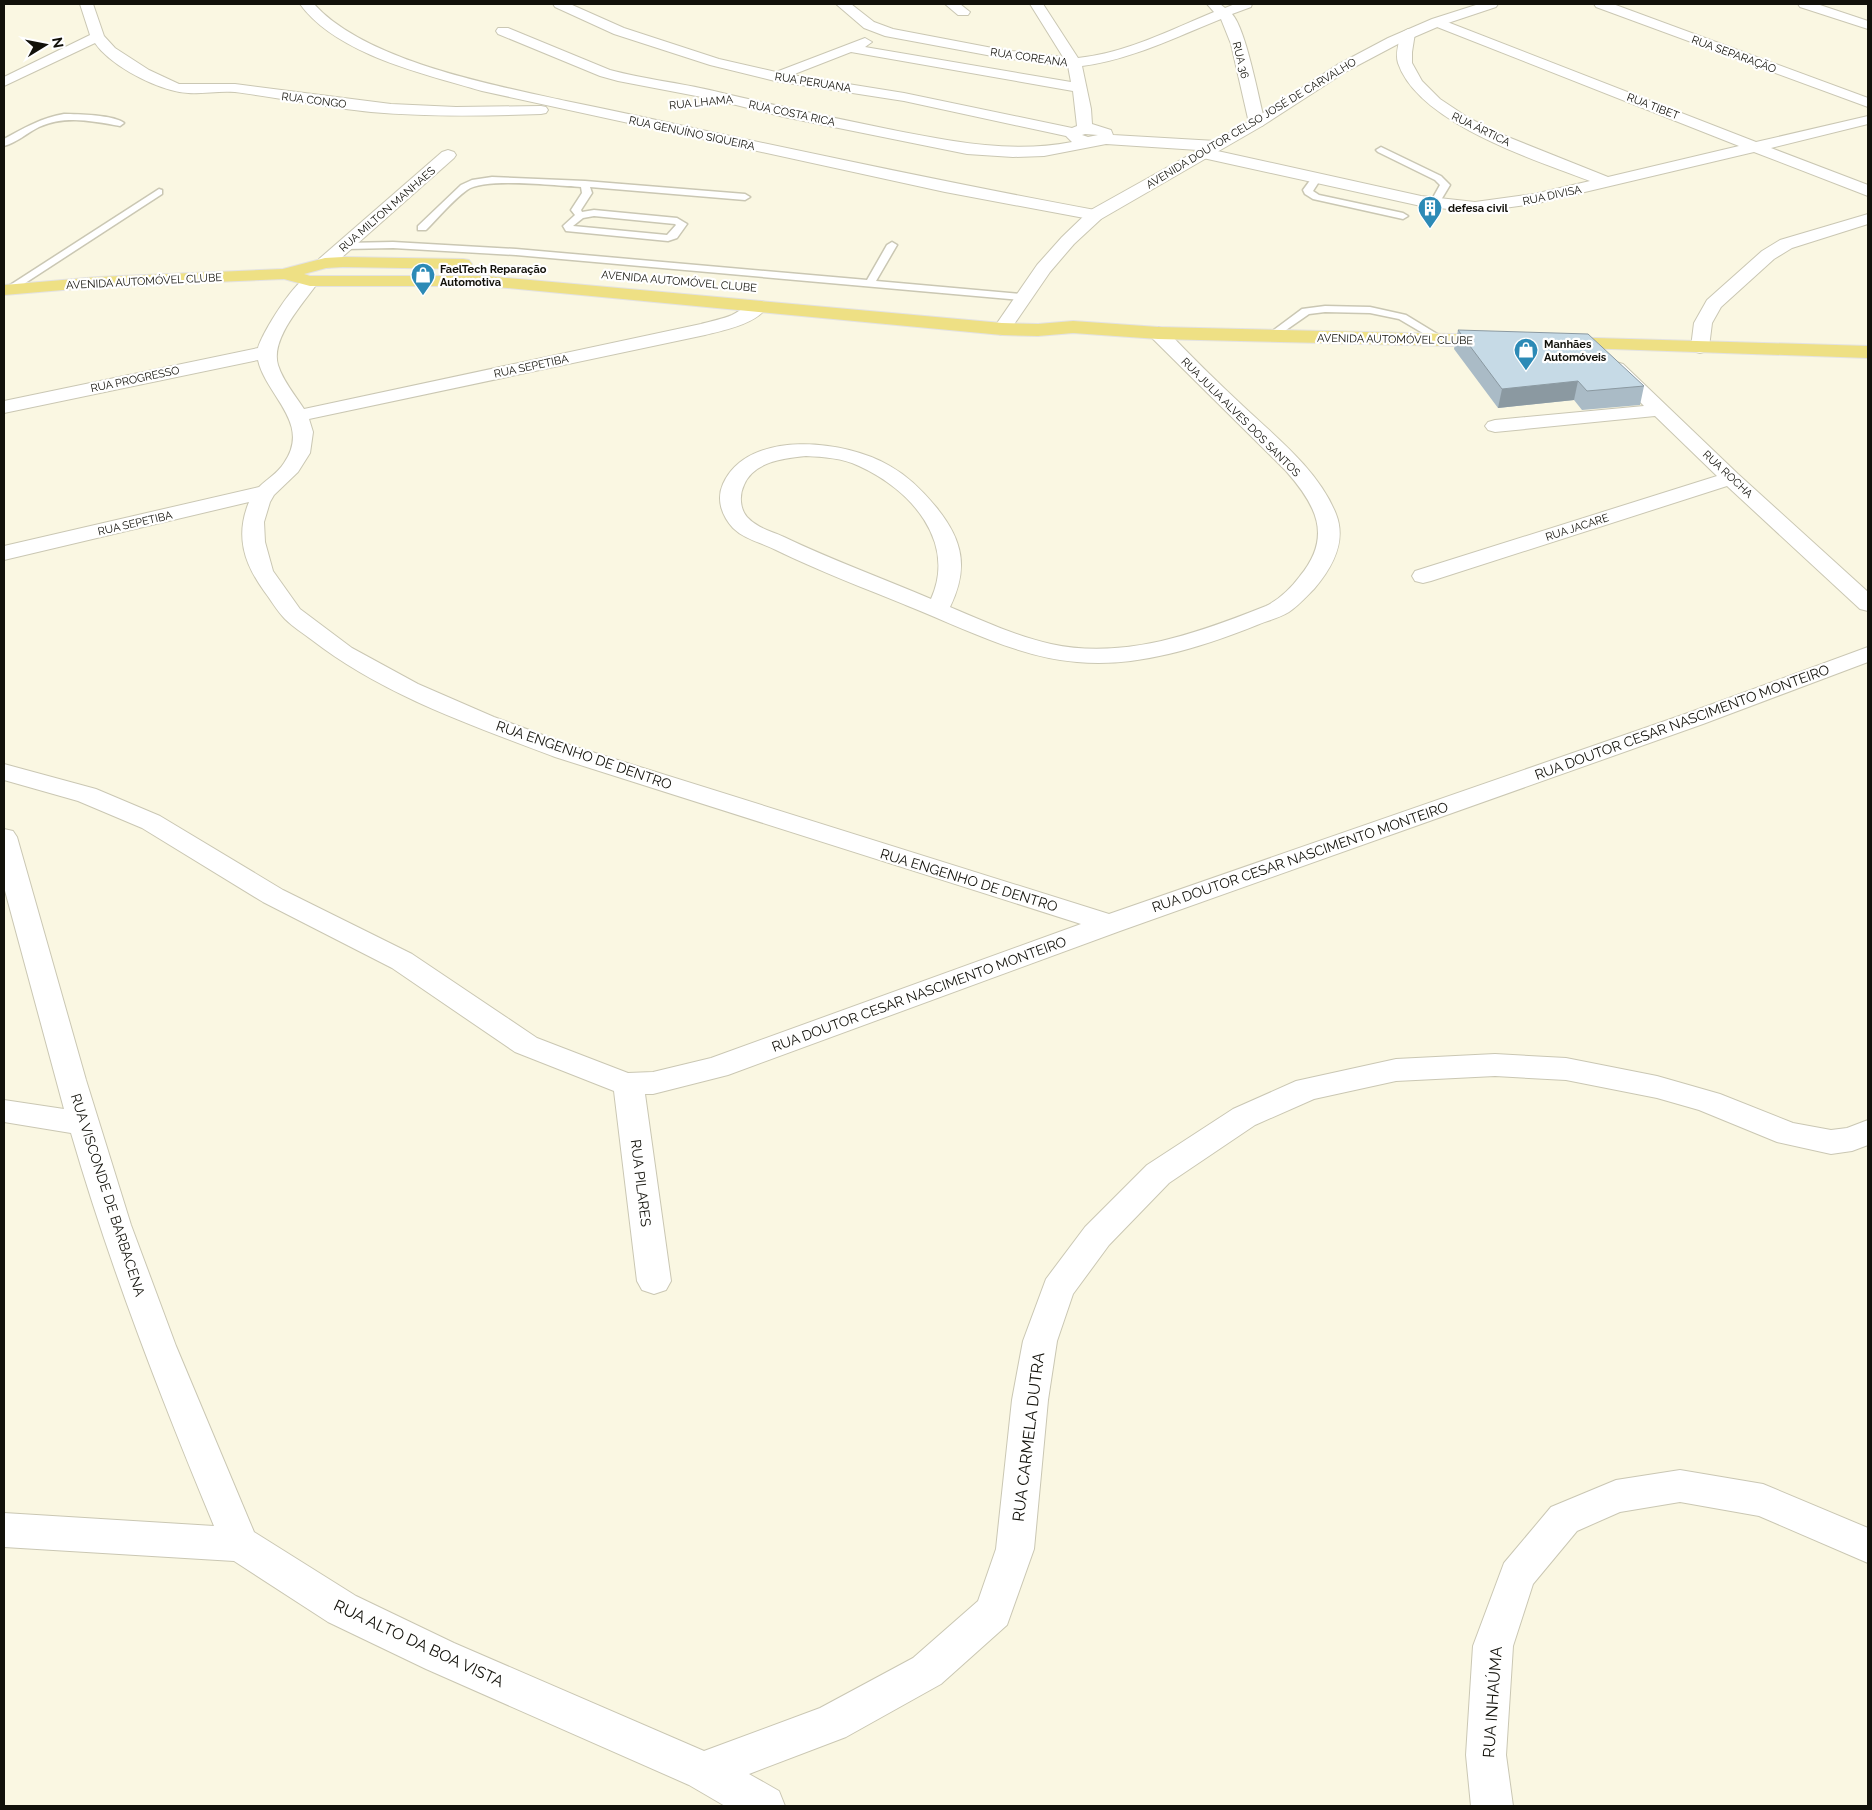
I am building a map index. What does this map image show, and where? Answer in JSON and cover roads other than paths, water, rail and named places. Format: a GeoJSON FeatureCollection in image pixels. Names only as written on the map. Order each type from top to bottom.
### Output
{"type":"FeatureCollection","features":[{"type":"Feature","properties":{"kind":"main road","name":"AVENIDA AUTOMÓVEL CLUBE"},"geometry":{"type":"LineString","coordinates":[[7,290],[98,282],[284,274],[325,263],[434,262],[588,273],[1012,313],[1043,318],[1073,327]]}},
{"type":"Feature","properties":{"kind":"main road"},"geometry":{"type":"LineString","coordinates":[[574,288],[588,273]]}},
{"type":"Feature","properties":{"kind":"main road","name":"AVENIDA AUTOMÓVEL CLUBE"},"geometry":{"type":"LineString","coordinates":[[284,274],[310,281],[486,281],[1002,329],[1038,330],[1073,327],[1158,333],[1510,342]]}},
{"type":"Feature","properties":{"kind":"main road"},"geometry":{"type":"LineString","coordinates":[[759,306],[775,298],[798,292]]}},
{"type":"Feature","properties":{"kind":"main road"},"geometry":{"type":"LineString","coordinates":[[1540,342],[1868,352]]}},
{"type":"Feature","properties":{"kind":"street"},"geometry":{"type":"LineString","coordinates":[[4,82],[97,38],[87,4]]}},
{"type":"Feature","properties":{"kind":"street","name":"RUA GENUÍNO SIQUEIRA"},"geometry":{"type":"LineString","coordinates":[[307,4],[326,26],[342,35],[434,73],[487,88],[945,187],[1095,215]]}},
{"type":"Feature","properties":{"kind":"street","name":"RUA PERUANA"},"geometry":{"type":"LineString","coordinates":[[560,4],[618,31],[657,45],[775,77],[904,98],[1083,135]]}},
{"type":"Feature","properties":{"kind":"street","name":"RUA COREANA"},"geometry":{"type":"LineString","coordinates":[[842,4],[869,25],[890,33],[1003,54],[1074,62],[1100,60],[1124,53],[1218,8],[1246,4]]}},
{"type":"Feature","properties":{"kind":"street"},"geometry":{"type":"LineString","coordinates":[[1037,4],[1074,62],[1084,109],[1083,135]]}},
{"type":"Feature","properties":{"kind":"street","name":"AVENIDA DOUTOR CELSO JOSÉ DE CARVALHO"},"geometry":{"type":"LineString","coordinates":[[1002,329],[1022,297],[1072,234],[1095,215],[1257,123],[1342,68],[1408,33],[1491,4]]}},
{"type":"Feature","properties":{"kind":"street","name":"RUA SEPARAÇÃO"},"geometry":{"type":"LineString","coordinates":[[1601,4],[1868,103]]}},
{"type":"Feature","properties":{"kind":"street"},"geometry":{"type":"LineString","coordinates":[[1805,4],[1868,25]]}},
{"type":"Feature","properties":{"kind":"street","name":"RUA 36"},"geometry":{"type":"LineString","coordinates":[[1218,8],[1229,19],[1238,44],[1257,123]]}},
{"type":"Feature","properties":{"kind":"street","name":"RUA TIBET"},"geometry":{"type":"LineString","coordinates":[[1437,22],[1868,191]]}},
{"type":"Feature","properties":{"kind":"street","name":"RUA COSTA RICA"},"geometry":{"type":"LineString","coordinates":[[503,30],[605,73],[784,113],[976,150],[1028,151],[1068,147],[1083,135],[1105,139],[1210,149]]}},
{"type":"Feature","properties":{"kind":"street"},"geometry":{"type":"LineString","coordinates":[[775,77],[890,33]]}},
{"type":"Feature","properties":{"kind":"street","name":"RUA ÁRTICA"},"geometry":{"type":"LineString","coordinates":[[1408,33],[1404,54],[1405,64],[1412,80],[1436,106],[1471,126],[1607,182]]}},
{"type":"Feature","properties":{"kind":"street","name":"RUA CONGO"},"geometry":{"type":"LineString","coordinates":[[97,38],[105,48],[133,66],[183,89],[235,88],[326,102],[459,112],[582,108]]}},
{"type":"Feature","properties":{"kind":"street"},"geometry":{"type":"LineString","coordinates":[[849,48],[1079,88]]}},
{"type":"Feature","properties":{"kind":"street","name":"RUA LHAMA"},"geometry":{"type":"LineString","coordinates":[[680,104],[830,86]]}},
{"type":"Feature","properties":{"kind":"street"},"geometry":{"type":"LineString","coordinates":[[602,114],[647,107]]}},
{"type":"Feature","properties":{"kind":"street","name":"RUA DIVISA"},"geometry":{"type":"LineString","coordinates":[[1210,149],[1317,177],[1435,203],[1475,206],[1507,204],[1560,193],[1868,120]]}},
{"type":"Feature","properties":{"kind":"street","name":"RUA MILTON MANHAES"},"geometry":{"type":"LineString","coordinates":[[325,263],[448,155]]}},
{"type":"Feature","properties":{"kind":"street"},"geometry":{"type":"LineString","coordinates":[[1549,159],[1560,193]]}},
{"type":"Feature","properties":{"kind":"street"},"geometry":{"type":"LineString","coordinates":[[1700,347],[1703,322],[1713,304],[1768,254],[1786,244],[1868,219]]}},
{"type":"Feature","properties":{"kind":"street"},"geometry":{"type":"LineString","coordinates":[[298,416],[270,366],[267,352],[280,326],[310,281]]}},
{"type":"Feature","properties":{"kind":"street","name":"RUA SEPETIBA"},"geometry":{"type":"LineString","coordinates":[[298,416],[705,329],[738,319],[759,306]]}},
{"type":"Feature","properties":{"kind":"street","name":"RUA JULIA ALVES DOS SANTOS"},"geometry":{"type":"LineString","coordinates":[[938,609],[950,581],[949,556],[944,533],[920,500],[889,473],[863,460],[835,450],[803,449],[776,454],[753,463],[739,475],[729,491],[731,509],[745,526],[806,556],[938,609],[985,632],[1033,648],[1079,656],[1123,654],[1171,645],[1228,629],[1283,606],[1316,572],[1330,540],[1326,514],[1312,488],[1287,460],[1158,333]]}},
{"type":"Feature","properties":{"kind":"street","name":"RUA ROCHA"},"geometry":{"type":"LineString","coordinates":[[1589,344],[1868,604]]}},
{"type":"Feature","properties":{"kind":"street","name":"RUA PROGRESSO"},"geometry":{"type":"LineString","coordinates":[[4,407],[267,352]]}},
{"type":"Feature","properties":{"kind":"street"},"geometry":{"type":"LineString","coordinates":[[1495,426],[1661,410]]}},
{"type":"Feature","properties":{"kind":"street","name":"RUA ENGENHO DE DENTRO"},"geometry":{"type":"LineString","coordinates":[[298,416],[304,428],[303,442],[297,458],[287,474],[266,492],[257,509],[253,526],[254,546],[262,571],[274,595],[294,617],[321,638],[402,685],[500,727],[587,758],[950,875],[1110,924]]}},
{"type":"Feature","properties":{"kind":"street","name":"RUA JACARE"},"geometry":{"type":"LineString","coordinates":[[1423,576],[1732,478]]}},
{"type":"Feature","properties":{"kind":"street","name":"RUA SEPETIBA"},"geometry":{"type":"LineString","coordinates":[[4,553],[266,492]]}},
{"type":"Feature","properties":{"kind":"street","name":"RUA DOUTOR CESAR NASCIMENTO MONTEIRO"},"geometry":{"type":"LineString","coordinates":[[4,772],[87,795],[151,822],[273,896],[402,961],[526,1045],[608,1078],[628,1084],[653,1083],[717,1067],[1110,924],[1694,719],[1868,654]]}},
{"type":"Feature","properties":{"kind":"street","name":"RUA VISCONDE DE BARBACENA"},"geometry":{"type":"LineString","coordinates":[[4,837],[82,1122],[116,1227],[168,1371],[240,1544]]}},
{"type":"Feature","properties":{"kind":"street","name":"RUA CARMELA DUTRA"},"geometry":{"type":"LineString","coordinates":[[704,1771],[832,1723],[927,1671],[993,1612],[1015,1549],[1030,1400],[1040,1342],[1058,1289],[1097,1236],[1158,1174],[1244,1117],[1307,1089],[1396,1070],[1495,1065],[1566,1068],[1657,1087],[1709,1102],[1788,1134],[1831,1142],[1852,1139],[1868,1132]]}},
{"type":"Feature","properties":{"kind":"street","name":"RUA PILARES"},"geometry":{"type":"LineString","coordinates":[[628,1084],[654,1281]]}},
{"type":"Feature","properties":{"kind":"street"},"geometry":{"type":"LineString","coordinates":[[4,1112],[82,1122]]}},
{"type":"Feature","properties":{"kind":"street","name":"RUA INHAÚMA"},"geometry":{"type":"LineString","coordinates":[[1492,1806],[1486,1755],[1493,1646],[1517,1575],[1564,1519],[1616,1496],[1680,1486],[1763,1500],[1868,1546]]}},
{"type":"Feature","properties":{"kind":"street","name":"RUA ALTO DA BOA VISTA"},"geometry":{"type":"LineString","coordinates":[[4,1530],[240,1544],[342,1609],[440,1656],[704,1771],[764,1806]]}},
{"type":"Feature","properties":{"kind":"lane"},"geometry":{"type":"LineString","coordinates":[[4,143],[45,121],[62,117],[80,117],[120,123]]}},
{"type":"Feature","properties":{"kind":"lane"},"geometry":{"type":"LineString","coordinates":[[1380,150],[1438,178],[1445,185],[1435,203]]}},
{"type":"Feature","properties":{"kind":"lane"},"geometry":{"type":"LineString","coordinates":[[1317,177],[1308,190],[1308,192],[1316,197],[1403,216]]}},
{"type":"Feature","properties":{"kind":"lane"},"geometry":{"type":"LineString","coordinates":[[422,228],[464,187],[476,182],[492,180],[585,184],[745,197]]}},
{"type":"Feature","properties":{"kind":"lane"},"geometry":{"type":"LineString","coordinates":[[580,215],[576,210],[587,193],[585,184]]}},
{"type":"Feature","properties":{"kind":"lane"},"geometry":{"type":"LineString","coordinates":[[7,290],[159,192]]}},
{"type":"Feature","properties":{"kind":"lane"},"geometry":{"type":"LineString","coordinates":[[594,213],[676,220],[682,224],[673,236],[668,238],[624,235],[570,229],[568,226],[580,215],[594,213]]}},
{"type":"Feature","properties":{"kind":"lane"},"geometry":{"type":"LineString","coordinates":[[611,253],[624,235]]}},
{"type":"Feature","properties":{"kind":"lane"},"geometry":{"type":"LineString","coordinates":[[870,284],[892,245]]}},
{"type":"Feature","properties":{"kind":"lane"},"geometry":{"type":"LineString","coordinates":[[345,246],[611,253],[870,284],[1022,297]]}},
{"type":"Feature","properties":{"kind":"lane"},"geometry":{"type":"LineString","coordinates":[[1272,336],[1306,311],[1325,309],[1370,310],[1402,317],[1442,340]]}},
{"type":"Feature","properties":{"kind":"place","name":"defesa civil"},"geometry":{"type":"Point","coordinates":[1430,229]}},
{"type":"Feature","properties":{"kind":"place","name":"FaelTech Reparação Automotiva"},"geometry":{"type":"Point","coordinates":[423,296]}},
{"type":"Feature","properties":{"kind":"place","name":"Manhães Automóveis"},"geometry":{"type":"Point","coordinates":[1526,371]}}]}
